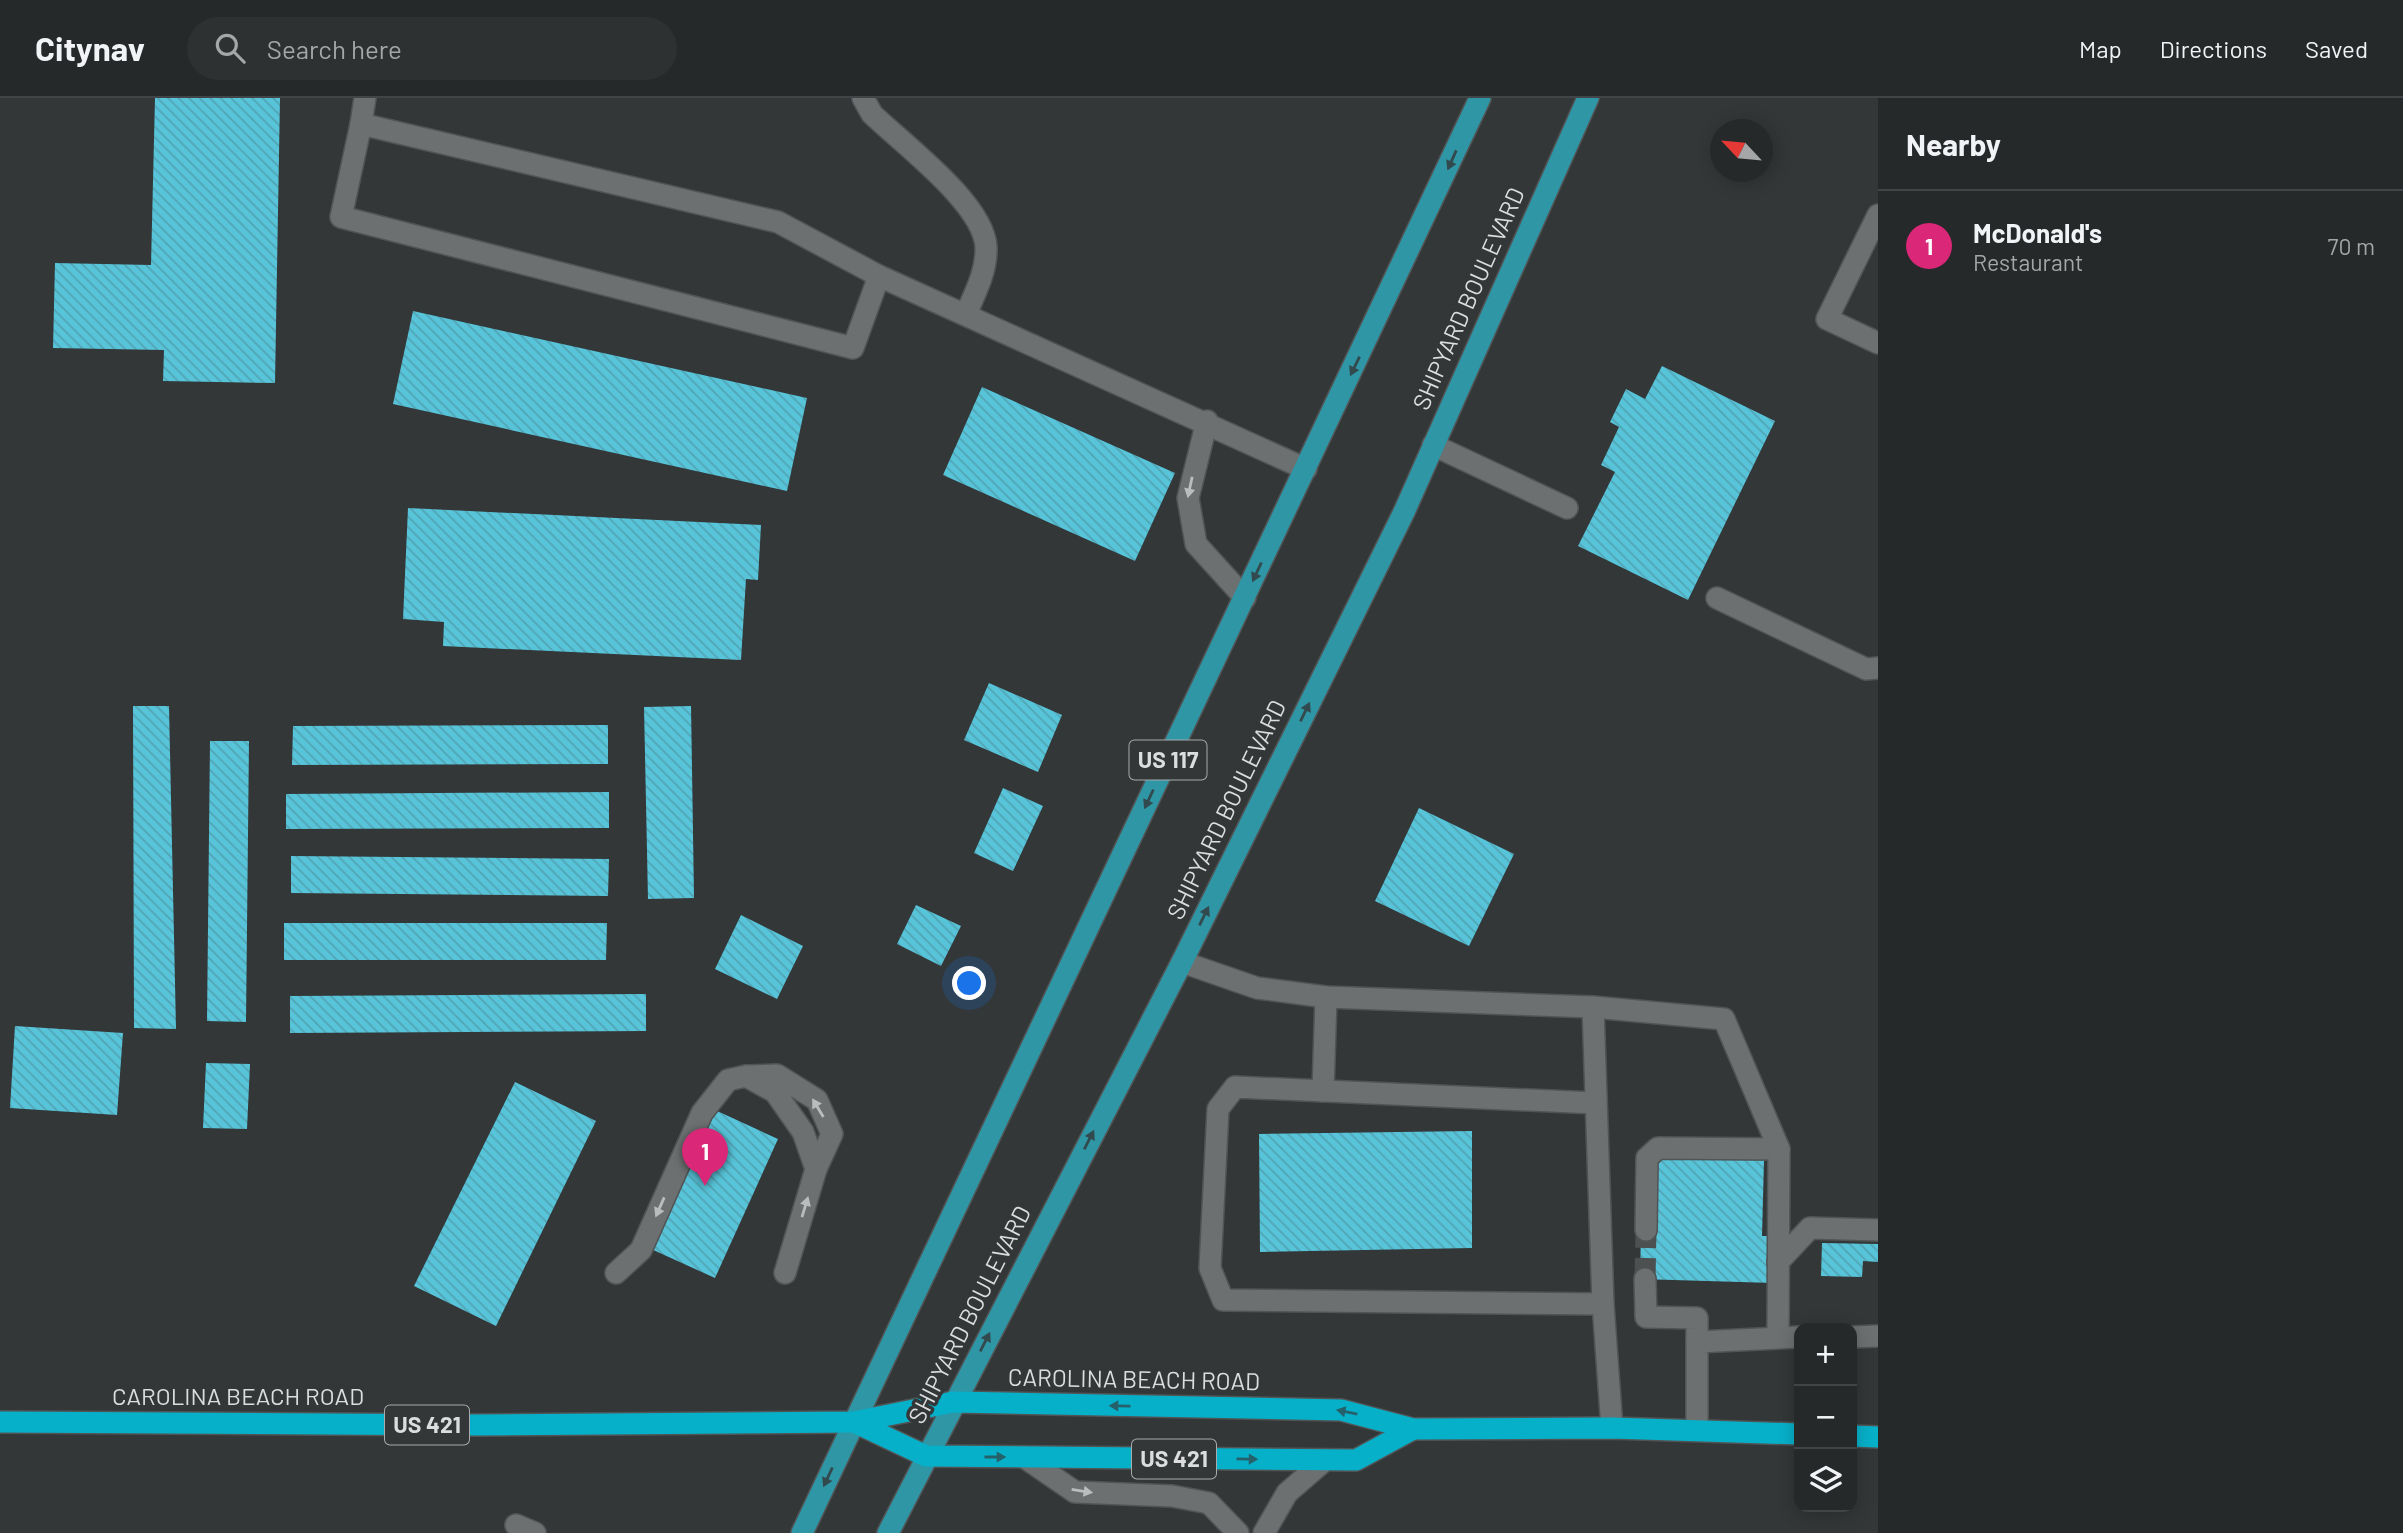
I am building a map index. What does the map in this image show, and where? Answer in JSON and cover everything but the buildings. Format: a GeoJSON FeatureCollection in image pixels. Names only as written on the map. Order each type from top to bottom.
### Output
{"type":"FeatureCollection","features":[{"type":"Feature","properties":{"kind":"highway","name":"CAROLINA BEACH ROAD"},"geometry":{"type":"LineString","coordinates":[[0,1422],[478,1426],[855,1422],[953,1402],[1341,1410],[1413,1429],[1696,1429],[1794,1434]]}},
{"type":"Feature","properties":{"kind":"highway","name":"CAROLINA BEACH ROAD"},"geometry":{"type":"LineString","coordinates":[[855,1422],[926,1457],[1356,1460],[1413,1429]]}},
{"type":"Feature","properties":{"kind":"highway"},"geometry":{"type":"LineString","coordinates":[[1857,1436],[1878,1437]]}},
{"type":"Feature","properties":{"kind":"main road","name":"US 117"},"geometry":{"type":"LineString","coordinates":[[802,1533],[1480,98]]}},
{"type":"Feature","properties":{"kind":"main road","name":"SHIPYARD BOULEVARD"},"geometry":{"type":"LineString","coordinates":[[888,1533],[953,1402],[1182,962],[1404,512],[1588,98]]}},
{"type":"Feature","properties":{"kind":"lane"},"geometry":{"type":"LineString","coordinates":[[365,98],[341,217],[853,348],[879,276]]}},
{"type":"Feature","properties":{"kind":"lane"},"geometry":{"type":"LineString","coordinates":[[863,98],[872,114],[961,195],[975,218],[986,245],[984,272],[966,314]]}},
{"type":"Feature","properties":{"kind":"lane"},"geometry":{"type":"LineString","coordinates":[[361,124],[778,222],[879,276],[1207,421],[1306,468]]}},
{"type":"Feature","properties":{"kind":"lane"},"geometry":{"type":"LineString","coordinates":[[1878,215],[1827,318],[1878,343]]}},
{"type":"Feature","properties":{"kind":"lane"},"geometry":{"type":"LineString","coordinates":[[1207,421],[1188,498],[1196,544],[1245,598]]}},
{"type":"Feature","properties":{"kind":"lane"},"geometry":{"type":"LineString","coordinates":[[1433,445],[1567,508]]}},
{"type":"Feature","properties":{"kind":"lane"},"geometry":{"type":"LineString","coordinates":[[1717,598],[1866,668],[1878,668]]}},
{"type":"Feature","properties":{"kind":"lane"},"geometry":{"type":"LineString","coordinates":[[1182,962],[1257,988],[1326,997],[1593,1007],[1724,1019],[1779,1149],[1778,1262],[1789,1337],[1697,1342]]}},
{"type":"Feature","properties":{"kind":"lane"},"geometry":{"type":"LineString","coordinates":[[1323,1091],[1326,997]]}},
{"type":"Feature","properties":{"kind":"lane"},"geometry":{"type":"LineString","coordinates":[[1593,1007],[1603,1304],[1612,1428]]}},
{"type":"Feature","properties":{"kind":"lane"},"geometry":{"type":"LineString","coordinates":[[746,1076],[775,1092],[803,1132],[816,1169]]}},
{"type":"Feature","properties":{"kind":"lane"},"geometry":{"type":"LineString","coordinates":[[617,1273],[641,1250],[702,1113],[727,1080],[746,1076],[777,1076],[817,1100],[832,1134],[816,1169],[785,1273]]}},
{"type":"Feature","properties":{"kind":"lane"},"geometry":{"type":"LineString","coordinates":[[1595,1103],[1235,1087],[1218,1109],[1210,1268],[1223,1300],[1603,1304]]}},
{"type":"Feature","properties":{"kind":"lane"},"geometry":{"type":"LineString","coordinates":[[1646,1230],[1647,1158],[1658,1148],[1779,1149]]}},
{"type":"Feature","properties":{"kind":"lane"},"geometry":{"type":"LineString","coordinates":[[1778,1262],[1810,1228],[1878,1230]]}},
{"type":"Feature","properties":{"kind":"lane"},"geometry":{"type":"LineString","coordinates":[[1645,1279],[1646,1317],[1698,1318],[1696,1429]]}},
{"type":"Feature","properties":{"kind":"lane"},"geometry":{"type":"LineString","coordinates":[[1857,1337],[1878,1336]]}},
{"type":"Feature","properties":{"kind":"lane"},"geometry":{"type":"LineString","coordinates":[[1024,1457],[1074,1492],[1172,1496],[1209,1503],[1238,1533]]}},
{"type":"Feature","properties":{"kind":"lane"},"geometry":{"type":"LineString","coordinates":[[1264,1533],[1287,1493],[1325,1460]]}},
{"type":"Feature","properties":{"kind":"tunnel"},"geometry":{"type":"LineString","coordinates":[[1645,1279],[1646,1230]]}},
{"type":"Feature","properties":{"kind":"place","name":"McDonald's"},"geometry":{"type":"Point","coordinates":[705,1186]}}]}
